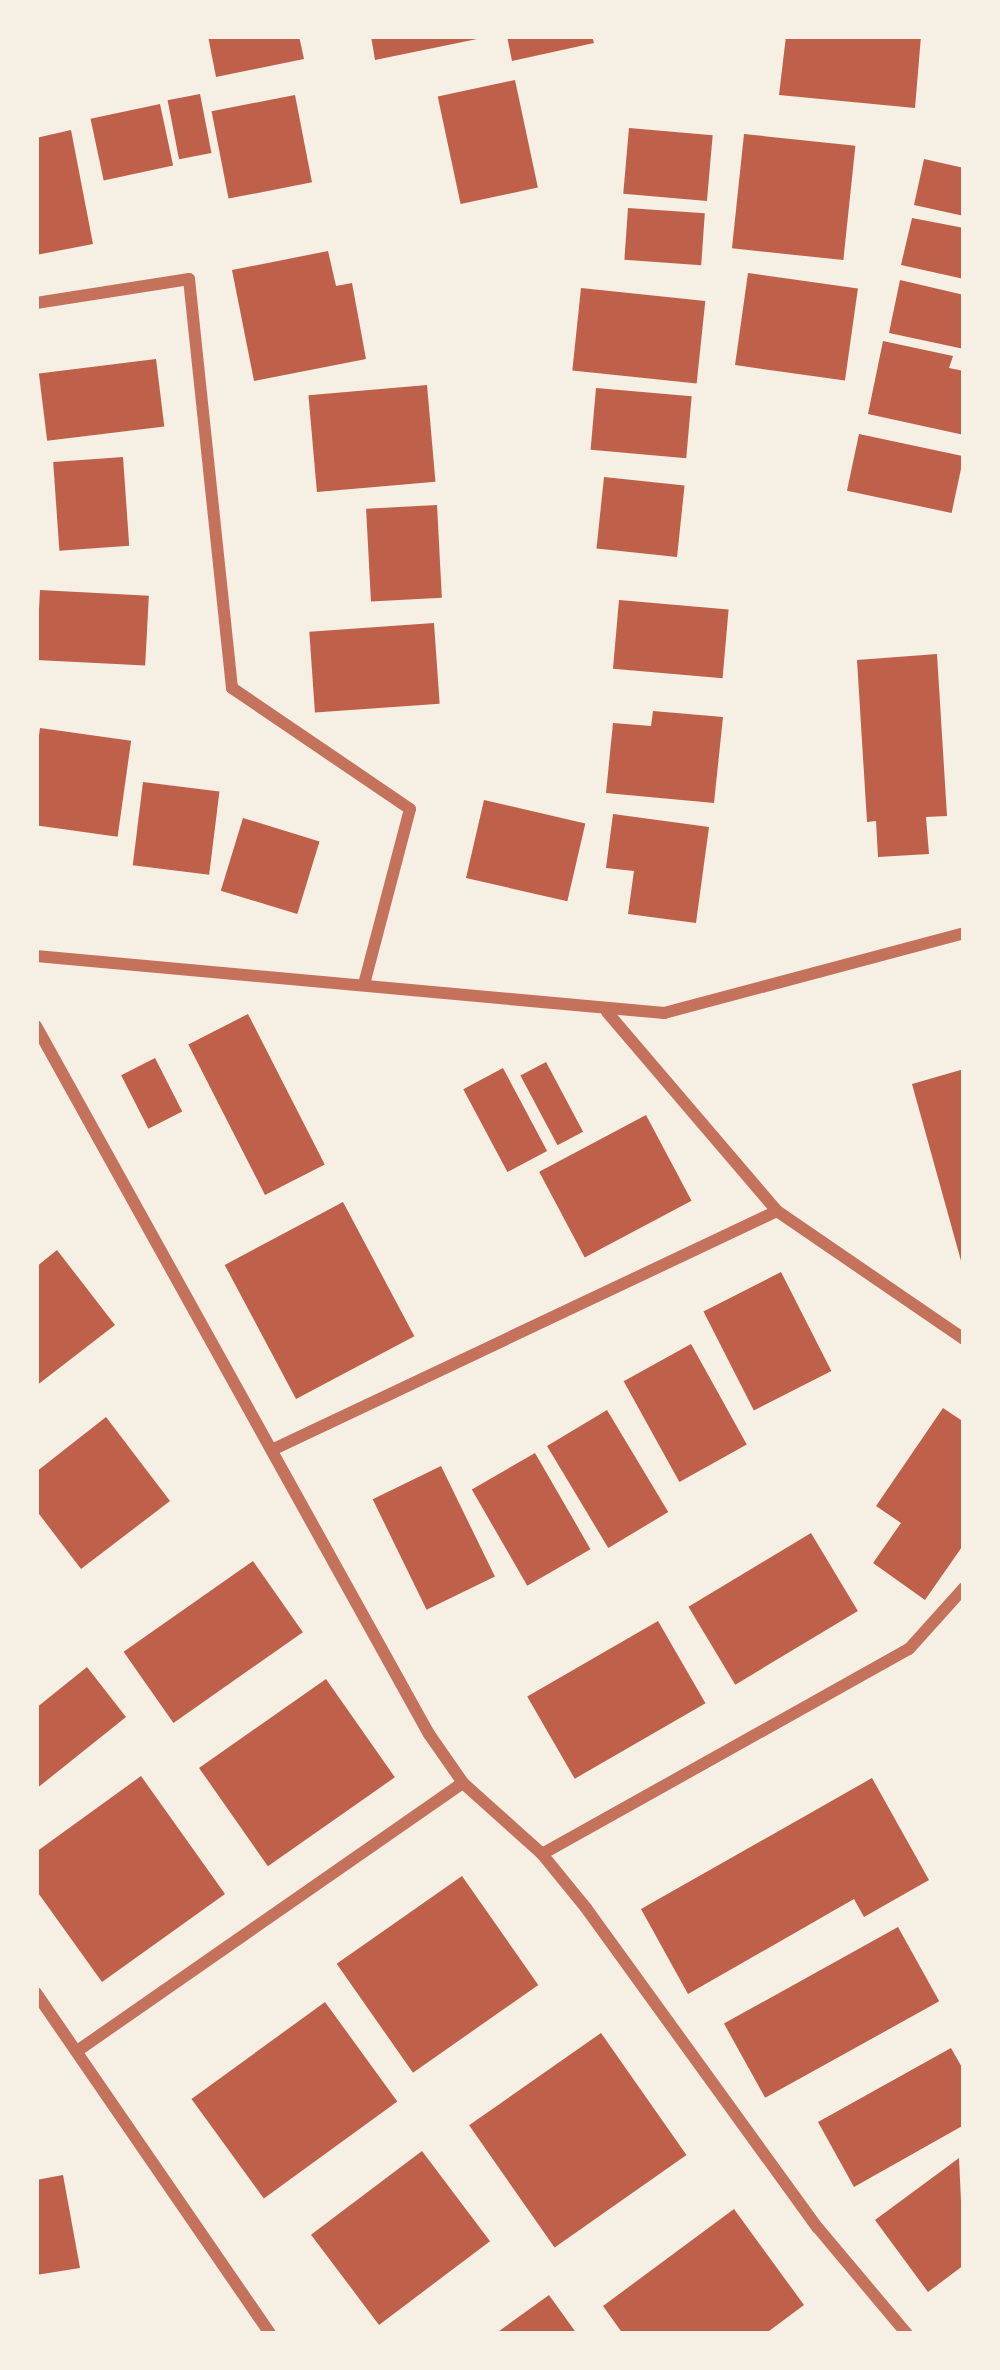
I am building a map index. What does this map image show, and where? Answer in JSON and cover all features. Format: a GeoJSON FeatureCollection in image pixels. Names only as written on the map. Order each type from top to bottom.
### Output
{"type":"FeatureCollection","features":[{"type":"Feature","properties":{"kind":"street"},"geometry":{"type":"LineString","coordinates":[[36,303],[189,278],[232,688],[410,809],[364,984]]}},
{"type":"Feature","properties":{"kind":"street"},"geometry":{"type":"LineString","coordinates":[[36,956],[364,984],[607,1012],[664,1013],[964,933]]}},
{"type":"Feature","properties":{"kind":"street"},"geometry":{"type":"LineString","coordinates":[[607,1012],[777,1211],[964,1339]]}},
{"type":"Feature","properties":{"kind":"street"},"geometry":{"type":"LineString","coordinates":[[36,1026],[463,1783],[542,1854],[818,2228],[907,2334]]}},
{"type":"Feature","properties":{"kind":"street"},"geometry":{"type":"LineString","coordinates":[[276,1448],[777,1211]]}},
{"type":"Feature","properties":{"kind":"street"},"geometry":{"type":"LineString","coordinates":[[542,1854],[909,1649],[964,1588]]}},
{"type":"Feature","properties":{"kind":"street"},"geometry":{"type":"LineString","coordinates":[[80,2049],[463,1783]]}},
{"type":"Feature","properties":{"kind":"street"},"geometry":{"type":"LineString","coordinates":[[36,1993],[80,2049],[270,2334]]}},
{"type":"Feature","properties":{"kind":"building"},"geometry":{"type":"Polygon","coordinates":[[[208,36],[299,36],[304,59],[216,77],[208,36]]]}},
{"type":"Feature","properties":{"kind":"building"},"geometry":{"type":"Polygon","coordinates":[[[371,36],[481,36],[482,38],[375,60],[371,36]]]}},
{"type":"Feature","properties":{"kind":"building"},"geometry":{"type":"Polygon","coordinates":[[[507,36],[592,36],[594,43],[512,61],[507,36]]]}},
{"type":"Feature","properties":{"kind":"building"},"geometry":{"type":"Polygon","coordinates":[[[786,36],[921,36],[915,108],[779,95],[786,36]]]}},
{"type":"Feature","properties":{"kind":"building"},"geometry":{"type":"Polygon","coordinates":[[[515,80],[538,188],[461,204],[438,96],[515,80]]]}},
{"type":"Feature","properties":{"kind":"building"},"geometry":{"type":"Polygon","coordinates":[[[200,94],[211,153],[179,159],[168,100],[200,94]]]}},
{"type":"Feature","properties":{"kind":"building"},"geometry":{"type":"Polygon","coordinates":[[[295,95],[312,182],[229,199],[212,111],[295,95]]]}},
{"type":"Feature","properties":{"kind":"building"},"geometry":{"type":"Polygon","coordinates":[[[160,104],[173,166],[104,180],[91,119],[160,104]]]}},
{"type":"Feature","properties":{"kind":"building"},"geometry":{"type":"Polygon","coordinates":[[[629,128],[713,135],[707,201],[623,194],[629,128]]]}},
{"type":"Feature","properties":{"kind":"building"},"geometry":{"type":"Polygon","coordinates":[[[71,130],[93,244],[36,255],[36,138],[71,130]]]}},
{"type":"Feature","properties":{"kind":"building"},"geometry":{"type":"Polygon","coordinates":[[[744,134],[855,146],[843,260],[732,248],[744,134]]]}},
{"type":"Feature","properties":{"kind":"building"},"geometry":{"type":"Polygon","coordinates":[[[924,159],[964,168],[964,216],[914,205],[924,159]]]}},
{"type":"Feature","properties":{"kind":"building"},"geometry":{"type":"Polygon","coordinates":[[[628,208],[705,213],[701,265],[624,260],[628,208]]]}},
{"type":"Feature","properties":{"kind":"building"},"geometry":{"type":"Polygon","coordinates":[[[912,218],[964,228],[964,279],[901,265],[912,218]]]}},
{"type":"Feature","properties":{"kind":"building"},"geometry":{"type":"Polygon","coordinates":[[[328,251],[336,286],[352,283],[366,359],[254,381],[232,270],[328,251]]]}},
{"type":"Feature","properties":{"kind":"building"},"geometry":{"type":"Polygon","coordinates":[[[748,273],[858,288],[845,381],[735,365],[748,273]]]}},
{"type":"Feature","properties":{"kind":"building"},"geometry":{"type":"Polygon","coordinates":[[[900,280],[964,295],[964,349],[889,333],[900,280]]]}},
{"type":"Feature","properties":{"kind":"building"},"geometry":{"type":"Polygon","coordinates":[[[581,288],[705,301],[697,384],[572,371],[581,288]]]}},
{"type":"Feature","properties":{"kind":"building"},"geometry":{"type":"Polygon","coordinates":[[[883,341],[953,356],[949,368],[964,371],[964,435],[868,414],[883,341]]]}},
{"type":"Feature","properties":{"kind":"building"},"geometry":{"type":"Polygon","coordinates":[[[156,359],[164,426],[47,441],[39,373],[156,359]]]}},
{"type":"Feature","properties":{"kind":"building"},"geometry":{"type":"Polygon","coordinates":[[[427,385],[435,482],[317,492],[308,395],[427,385]]]}},
{"type":"Feature","properties":{"kind":"building"},"geometry":{"type":"Polygon","coordinates":[[[596,388],[692,396],[686,458],[591,450],[596,388]]]}},
{"type":"Feature","properties":{"kind":"building"},"geometry":{"type":"Polygon","coordinates":[[[859,434],[964,456],[952,513],[847,491],[859,434]]]}},
{"type":"Feature","properties":{"kind":"building"},"geometry":{"type":"Polygon","coordinates":[[[123,457],[129,546],[59,551],[53,462],[123,457]]]}},
{"type":"Feature","properties":{"kind":"building"},"geometry":{"type":"Polygon","coordinates":[[[604,477],[685,485],[677,557],[596,549],[604,477]]]}},
{"type":"Feature","properties":{"kind":"building"},"geometry":{"type":"Polygon","coordinates":[[[437,505],[442,598],[371,602],[366,509],[437,505]]]}},
{"type":"Feature","properties":{"kind":"building"},"geometry":{"type":"Polygon","coordinates":[[[40,590],[149,596],[145,666],[36,660],[40,590]]]}},
{"type":"Feature","properties":{"kind":"building"},"geometry":{"type":"Polygon","coordinates":[[[619,600],[729,610],[723,678],[613,669],[619,600]]]}},
{"type":"Feature","properties":{"kind":"building"},"geometry":{"type":"Polygon","coordinates":[[[434,623],[440,704],[315,713],[309,632],[434,623]]]}},
{"type":"Feature","properties":{"kind":"building"},"geometry":{"type":"Polygon","coordinates":[[[937,654],[947,816],[926,817],[929,854],[878,857],[876,821],[867,822],[857,660],[937,654]]]}},
{"type":"Feature","properties":{"kind":"building"},"geometry":{"type":"Polygon","coordinates":[[[653,711],[723,717],[714,803],[606,793],[613,723],[651,726],[653,711]]]}},
{"type":"Feature","properties":{"kind":"building"},"geometry":{"type":"Polygon","coordinates":[[[40,728],[131,741],[118,837],[36,825],[40,728]]]}},
{"type":"Feature","properties":{"kind":"building"},"geometry":{"type":"Polygon","coordinates":[[[143,782],[219,791],[209,875],[133,865],[143,782]]]}},
{"type":"Feature","properties":{"kind":"building"},"geometry":{"type":"Polygon","coordinates":[[[484,800],[585,823],[567,901],[466,878],[484,800]]]}},
{"type":"Feature","properties":{"kind":"building"},"geometry":{"type":"Polygon","coordinates":[[[613,814],[709,827],[696,923],[628,914],[634,871],[606,868],[613,814]]]}},
{"type":"Feature","properties":{"kind":"building"},"geometry":{"type":"Polygon","coordinates":[[[243,818],[320,841],[297,914],[221,891],[243,818]]]}},
{"type":"Feature","properties":{"kind":"building"},"geometry":{"type":"Polygon","coordinates":[[[248,1014],[325,1165],[265,1195],[188,1044],[248,1014]]]}},
{"type":"Feature","properties":{"kind":"building"},"geometry":{"type":"Polygon","coordinates":[[[155,1058],[182,1111],[148,1129],[121,1075],[155,1058]]]}},
{"type":"Feature","properties":{"kind":"building"},"geometry":{"type":"Polygon","coordinates":[[[546,1062],[583,1132],[557,1145],[520,1076],[546,1062]]]}},
{"type":"Feature","properties":{"kind":"building"},"geometry":{"type":"Polygon","coordinates":[[[503,1068],[547,1151],[507,1172],[463,1089],[503,1068]]]}},
{"type":"Feature","properties":{"kind":"building"},"geometry":{"type":"Polygon","coordinates":[[[964,1069],[964,1268],[963,1268],[912,1084],[964,1069]]]}},
{"type":"Feature","properties":{"kind":"building"},"geometry":{"type":"Polygon","coordinates":[[[646,1115],[692,1201],[585,1257],[539,1172],[646,1115]]]}},
{"type":"Feature","properties":{"kind":"building"},"geometry":{"type":"Polygon","coordinates":[[[343,1202],[414,1336],[296,1399],[225,1265],[343,1202]]]}},
{"type":"Feature","properties":{"kind":"building"},"geometry":{"type":"Polygon","coordinates":[[[57,1250],[115,1325],[36,1386],[36,1267],[57,1250]]]}},
{"type":"Feature","properties":{"kind":"building"},"geometry":{"type":"Polygon","coordinates":[[[781,1272],[831,1371],[754,1410],[703,1311],[781,1272]]]}},
{"type":"Feature","properties":{"kind":"building"},"geometry":{"type":"Polygon","coordinates":[[[691,1344],[747,1445],[679,1482],[624,1381],[691,1344]]]}},
{"type":"Feature","properties":{"kind":"building"},"geometry":{"type":"Polygon","coordinates":[[[943,1408],[964,1422],[964,1544],[925,1600],[873,1563],[901,1523],[876,1506],[943,1408]]]}},
{"type":"Feature","properties":{"kind":"building"},"geometry":{"type":"Polygon","coordinates":[[[607,1410],[668,1512],[608,1548],[547,1446],[607,1410]]]}},
{"type":"Feature","properties":{"kind":"building"},"geometry":{"type":"Polygon","coordinates":[[[106,1417],[170,1501],[81,1569],[36,1510],[36,1472],[106,1417]]]}},
{"type":"Feature","properties":{"kind":"building"},"geometry":{"type":"Polygon","coordinates":[[[535,1453],[590,1549],[527,1586],[472,1490],[535,1453]]]}},
{"type":"Feature","properties":{"kind":"building"},"geometry":{"type":"Polygon","coordinates":[[[441,1466],[495,1577],[427,1610],[373,1499],[441,1466]]]}},
{"type":"Feature","properties":{"kind":"building"},"geometry":{"type":"Polygon","coordinates":[[[811,1533],[858,1611],[735,1685],[688,1607],[811,1533]]]}},
{"type":"Feature","properties":{"kind":"building"},"geometry":{"type":"Polygon","coordinates":[[[253,1561],[303,1632],[173,1723],[124,1652],[253,1561]]]}},
{"type":"Feature","properties":{"kind":"building"},"geometry":{"type":"Polygon","coordinates":[[[658,1621],[706,1703],[575,1779],[527,1696],[658,1621]]]}},
{"type":"Feature","properties":{"kind":"building"},"geometry":{"type":"Polygon","coordinates":[[[87,1667],[126,1717],[36,1789],[36,1708],[87,1667]]]}},
{"type":"Feature","properties":{"kind":"building"},"geometry":{"type":"Polygon","coordinates":[[[326,1679],[395,1777],[268,1866],[199,1768],[326,1679]]]}},
{"type":"Feature","properties":{"kind":"building"},"geometry":{"type":"Polygon","coordinates":[[[141,1776],[225,1894],[102,1982],[36,1890],[36,1852],[141,1776]]]}},
{"type":"Feature","properties":{"kind":"building"},"geometry":{"type":"Polygon","coordinates":[[[872,1778],[929,1880],[864,1917],[854,1899],[688,1994],[641,1909],[872,1778]]]}},
{"type":"Feature","properties":{"kind":"building"},"geometry":{"type":"Polygon","coordinates":[[[462,1876],[538,1985],[413,2073],[337,1964],[462,1876]]]}},
{"type":"Feature","properties":{"kind":"building"},"geometry":{"type":"Polygon","coordinates":[[[898,1927],[939,2001],[765,2098],[724,2023],[898,1927]]]}},
{"type":"Feature","properties":{"kind":"building"},"geometry":{"type":"Polygon","coordinates":[[[325,2002],[397,2102],[264,2198],[192,2099],[325,2002]]]}},
{"type":"Feature","properties":{"kind":"building"},"geometry":{"type":"Polygon","coordinates":[[[601,2033],[686,2155],[555,2247],[469,2125],[601,2033]]]}},
{"type":"Feature","properties":{"kind":"building"},"geometry":{"type":"Polygon","coordinates":[[[951,2048],[964,2071],[964,2125],[854,2187],[818,2122],[951,2048]]]}},
{"type":"Feature","properties":{"kind":"building"},"geometry":{"type":"Polygon","coordinates":[[[422,2151],[490,2241],[379,2325],[311,2235],[422,2151]]]}},
{"type":"Feature","properties":{"kind":"building"},"geometry":{"type":"Polygon","coordinates":[[[959,2158],[964,2265],[928,2292],[875,2220],[959,2158]]]}},
{"type":"Feature","properties":{"kind":"building"},"geometry":{"type":"Polygon","coordinates":[[[63,2175],[80,2268],[36,2275],[36,2180],[63,2175]]]}},
{"type":"Feature","properties":{"kind":"building"},"geometry":{"type":"Polygon","coordinates":[[[734,2209],[804,2305],[765,2334],[623,2334],[603,2306],[734,2209]]]}},
{"type":"Feature","properties":{"kind":"building"},"geometry":{"type":"Polygon","coordinates":[[[549,2295],[577,2334],[495,2334],[549,2295]]]}}]}
